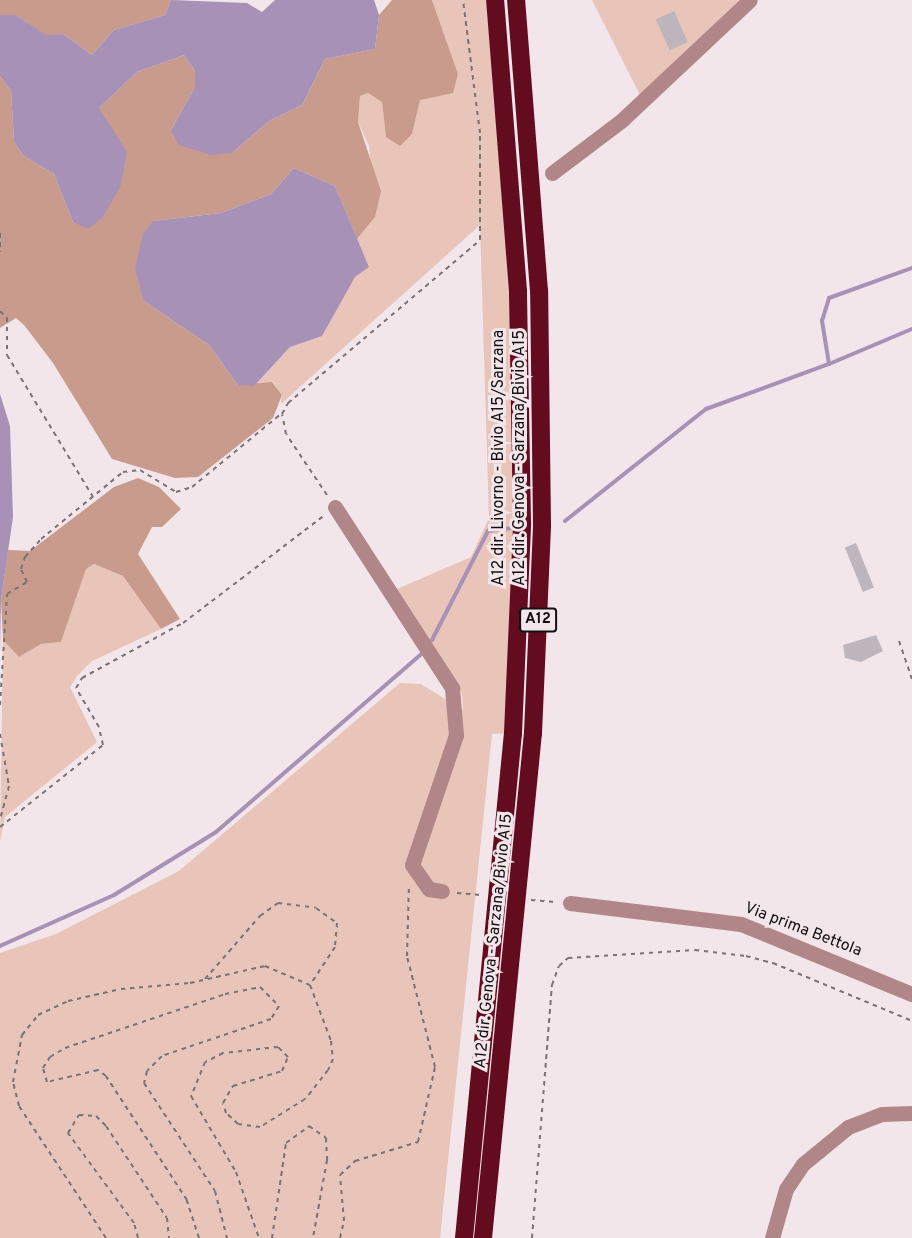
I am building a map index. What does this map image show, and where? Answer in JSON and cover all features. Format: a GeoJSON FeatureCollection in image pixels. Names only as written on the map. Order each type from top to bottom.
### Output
{"type":"FeatureCollection","features":[{"type":"Feature","properties":{"kind":"highway","name":"A12 dir. Livorno - Bivio A15/Sarzana"},"geometry":{"type":"LineString","coordinates":[[464,1238],[513,733],[522,523],[518,291],[495,0]]}},
{"type":"Feature","properties":{"kind":"highway","name":"A12 dir. Genova - Sarzana/Bivio A15"},"geometry":{"type":"LineString","coordinates":[[483,1238],[533,733],[542,525],[539,291],[516,0]]}},
{"type":"Feature","properties":{"kind":"street"},"geometry":{"type":"LineString","coordinates":[[552,173],[622,120],[750,0]]}},
{"type":"Feature","properties":{"kind":"street"},"geometry":{"type":"LineString","coordinates":[[335,507],[435,657],[452,688],[456,710],[448,766],[414,847],[412,865],[429,888],[442,891]]}},
{"type":"Feature","properties":{"kind":"street","name":"Via prima Bettola"},"geometry":{"type":"LineString","coordinates":[[570,903],[741,924],[912,994]]}},
{"type":"Feature","properties":{"kind":"street"},"geometry":{"type":"LineString","coordinates":[[772,1238],[786,1189],[803,1164],[848,1127],[882,1114],[912,1113]]}},
{"type":"Feature","properties":{"kind":"path"},"geometry":{"type":"LineString","coordinates":[[0,705],[8,594],[27,582],[21,569],[24,557],[41,539],[123,472],[140,470],[176,492],[192,488],[282,414],[288,403],[480,240],[480,132],[463,0]]}},
{"type":"Feature","properties":{"kind":"path"},"geometry":{"type":"LineString","coordinates":[[0,233],[0,252]]}},
{"type":"Feature","properties":{"kind":"path"},"geometry":{"type":"LineString","coordinates":[[0,311],[5,314],[7,355],[93,497]]}},
{"type":"Feature","properties":{"kind":"path"},"geometry":{"type":"LineString","coordinates":[[0,827],[103,745],[99,727],[76,688],[82,678],[183,623],[335,507],[286,434],[282,414]]}},
{"type":"Feature","properties":{"kind":"path"},"geometry":{"type":"LineString","coordinates":[[899,641],[912,679]]}},
{"type":"Feature","properties":{"kind":"path"},"geometry":{"type":"LineString","coordinates":[[0,734],[9,786],[0,819]]}},
{"type":"Feature","properties":{"kind":"path"},"geometry":{"type":"LineString","coordinates":[[340,1238],[344,1221],[340,1175],[355,1161],[418,1142],[435,1067],[407,956],[405,910],[412,865]]}},
{"type":"Feature","properties":{"kind":"path"},"geometry":{"type":"LineString","coordinates":[[202,980],[226,959],[260,916],[278,903],[316,908],[337,923],[335,947],[310,985]]}},
{"type":"Feature","properties":{"kind":"path"},"geometry":{"type":"LineString","coordinates":[[532,1238],[552,985],[559,966],[568,958],[695,950],[746,956],[773,963],[912,1021]]}},
{"type":"Feature","properties":{"kind":"path"},"geometry":{"type":"LineString","coordinates":[[106,1238],[19,1106],[14,1075],[22,1035],[38,1015],[68,1001],[202,980],[265,966],[310,985],[333,1059],[305,1100],[260,1126],[238,1124],[226,1113],[223,1103],[232,1086],[285,1067],[287,1053],[266,1045],[223,1053],[205,1062],[191,1096],[236,1172],[259,1238]]}},
{"type":"Feature","properties":{"kind":"path"},"geometry":{"type":"LineString","coordinates":[[199,1238],[188,1200],[106,1076],[98,1070],[47,1082],[43,1068],[50,1056],[65,1048],[225,994],[260,987],[279,1006],[271,1019],[162,1056],[151,1066],[144,1083],[215,1191],[227,1238]]}},
{"type":"Feature","properties":{"kind":"path"},"geometry":{"type":"LineString","coordinates":[[138,1238],[134,1223],[68,1133],[79,1116],[96,1116],[106,1126],[166,1218],[169,1238]]}},
{"type":"Feature","properties":{"kind":"path"},"geometry":{"type":"LineString","coordinates":[[272,1238],[286,1143],[309,1126],[326,1138],[327,1160],[313,1238]]}},
{"type":"Feature","properties":{"kind":"shaded area"},"geometry":{"type":"Polygon","coordinates":[[[0,0],[171,0],[165,15],[114,30],[92,55],[63,34],[46,36],[16,15],[0,15],[0,0]]]}},
{"type":"Feature","properties":{"kind":"shaded area"},"geometry":{"type":"Polygon","coordinates":[[[171,0],[247,3],[262,12],[275,0],[374,0],[379,15],[375,49],[325,59],[302,105],[269,121],[232,153],[211,155],[179,145],[171,130],[195,87],[195,71],[184,55],[137,72],[99,108],[127,152],[120,188],[102,218],[88,229],[73,222],[54,174],[24,156],[14,142],[11,91],[0,76],[0,15],[16,15],[46,35],[63,34],[92,55],[114,30],[165,15],[171,0]]]}},
{"type":"Feature","properties":{"kind":"shaded area"},"geometry":{"type":"Polygon","coordinates":[[[392,0],[432,0],[458,74],[453,93],[420,100],[412,134],[400,146],[386,137],[382,102],[368,93],[360,96],[358,122],[381,191],[375,217],[357,239],[335,186],[294,168],[271,194],[221,213],[153,221],[144,301],[209,345],[238,385],[272,382],[282,395],[273,418],[198,477],[175,478],[112,459],[53,363],[24,325],[16,318],[0,328],[0,76],[11,91],[14,142],[24,156],[54,174],[73,222],[99,108],[137,72],[184,55],[195,71],[195,87],[171,130],[232,153],[269,121],[302,105],[325,59],[375,49],[379,15],[392,0]]]}},
{"type":"Feature","properties":{"kind":"shaded area"},"geometry":{"type":"Polygon","coordinates":[[[432,0],[495,0],[518,291],[513,733],[492,734],[440,1238],[0,1238],[0,953],[56,934],[179,871],[400,683],[421,684],[463,710],[462,693],[397,589],[471,557],[489,518],[480,225],[281,404],[282,395],[273,382],[254,386],[290,347],[322,336],[355,276],[369,267],[357,239],[375,217],[369,146],[358,122],[360,96],[368,93],[382,102],[386,137],[412,134],[420,99],[452,93],[458,74],[432,0]]]}},
{"type":"Feature","properties":{"kind":"shaded area"},"geometry":{"type":"Polygon","coordinates":[[[592,0],[740,0],[640,95],[592,0]]]}},
{"type":"Feature","properties":{"kind":"shaded area"},"geometry":{"type":"Polygon","coordinates":[[[294,168],[335,186],[369,267],[355,277],[322,336],[290,347],[254,386],[238,385],[209,345],[144,301],[135,269],[143,234],[153,221],[221,213],[271,194],[294,168]]]}},
{"type":"Feature","properties":{"kind":"shaded area"},"geometry":{"type":"Polygon","coordinates":[[[0,394],[10,426],[13,517],[1,600],[0,652],[0,394]]]}},
{"type":"Feature","properties":{"kind":"shaded area"},"geometry":{"type":"Polygon","coordinates":[[[138,478],[159,487],[181,509],[162,527],[152,527],[138,554],[180,619],[161,629],[123,576],[94,564],[86,569],[61,642],[41,644],[19,657],[3,640],[1,600],[8,550],[30,551],[114,487],[138,478]]]}},
{"type":"Feature","properties":{"kind":"shaded area"},"geometry":{"type":"Polygon","coordinates":[[[94,564],[123,576],[161,629],[92,661],[78,675],[70,687],[97,742],[5,817],[0,842],[3,640],[19,657],[41,644],[61,642],[86,569],[94,564]]]}},
{"type":"Feature","properties":{"kind":"building"},"geometry":{"type":"Polygon","coordinates":[[[674,11],[688,42],[670,50],[656,19],[674,11]]]}},
{"type":"Feature","properties":{"kind":"building"},"geometry":{"type":"Polygon","coordinates":[[[856,543],[874,588],[863,592],[845,547],[856,543]]]}},
{"type":"Feature","properties":{"kind":"building"},"geometry":{"type":"Polygon","coordinates":[[[876,635],[883,651],[861,662],[845,658],[843,645],[876,635]]]}},
{"type":"Feature","properties":{"kind":"waterway"},"geometry":{"type":"LineString","coordinates":[[565,521],[706,409],[829,364],[822,321],[829,298],[912,268]]}},
{"type":"Feature","properties":{"kind":"waterway"},"geometry":{"type":"LineString","coordinates":[[829,364],[912,329]]}},
{"type":"Feature","properties":{"kind":"waterway"},"geometry":{"type":"LineString","coordinates":[[432,640],[488,531],[511,528]]}},
{"type":"Feature","properties":{"kind":"waterway"},"geometry":{"type":"LineString","coordinates":[[0,946],[114,895],[216,832],[423,653]]}}]}
